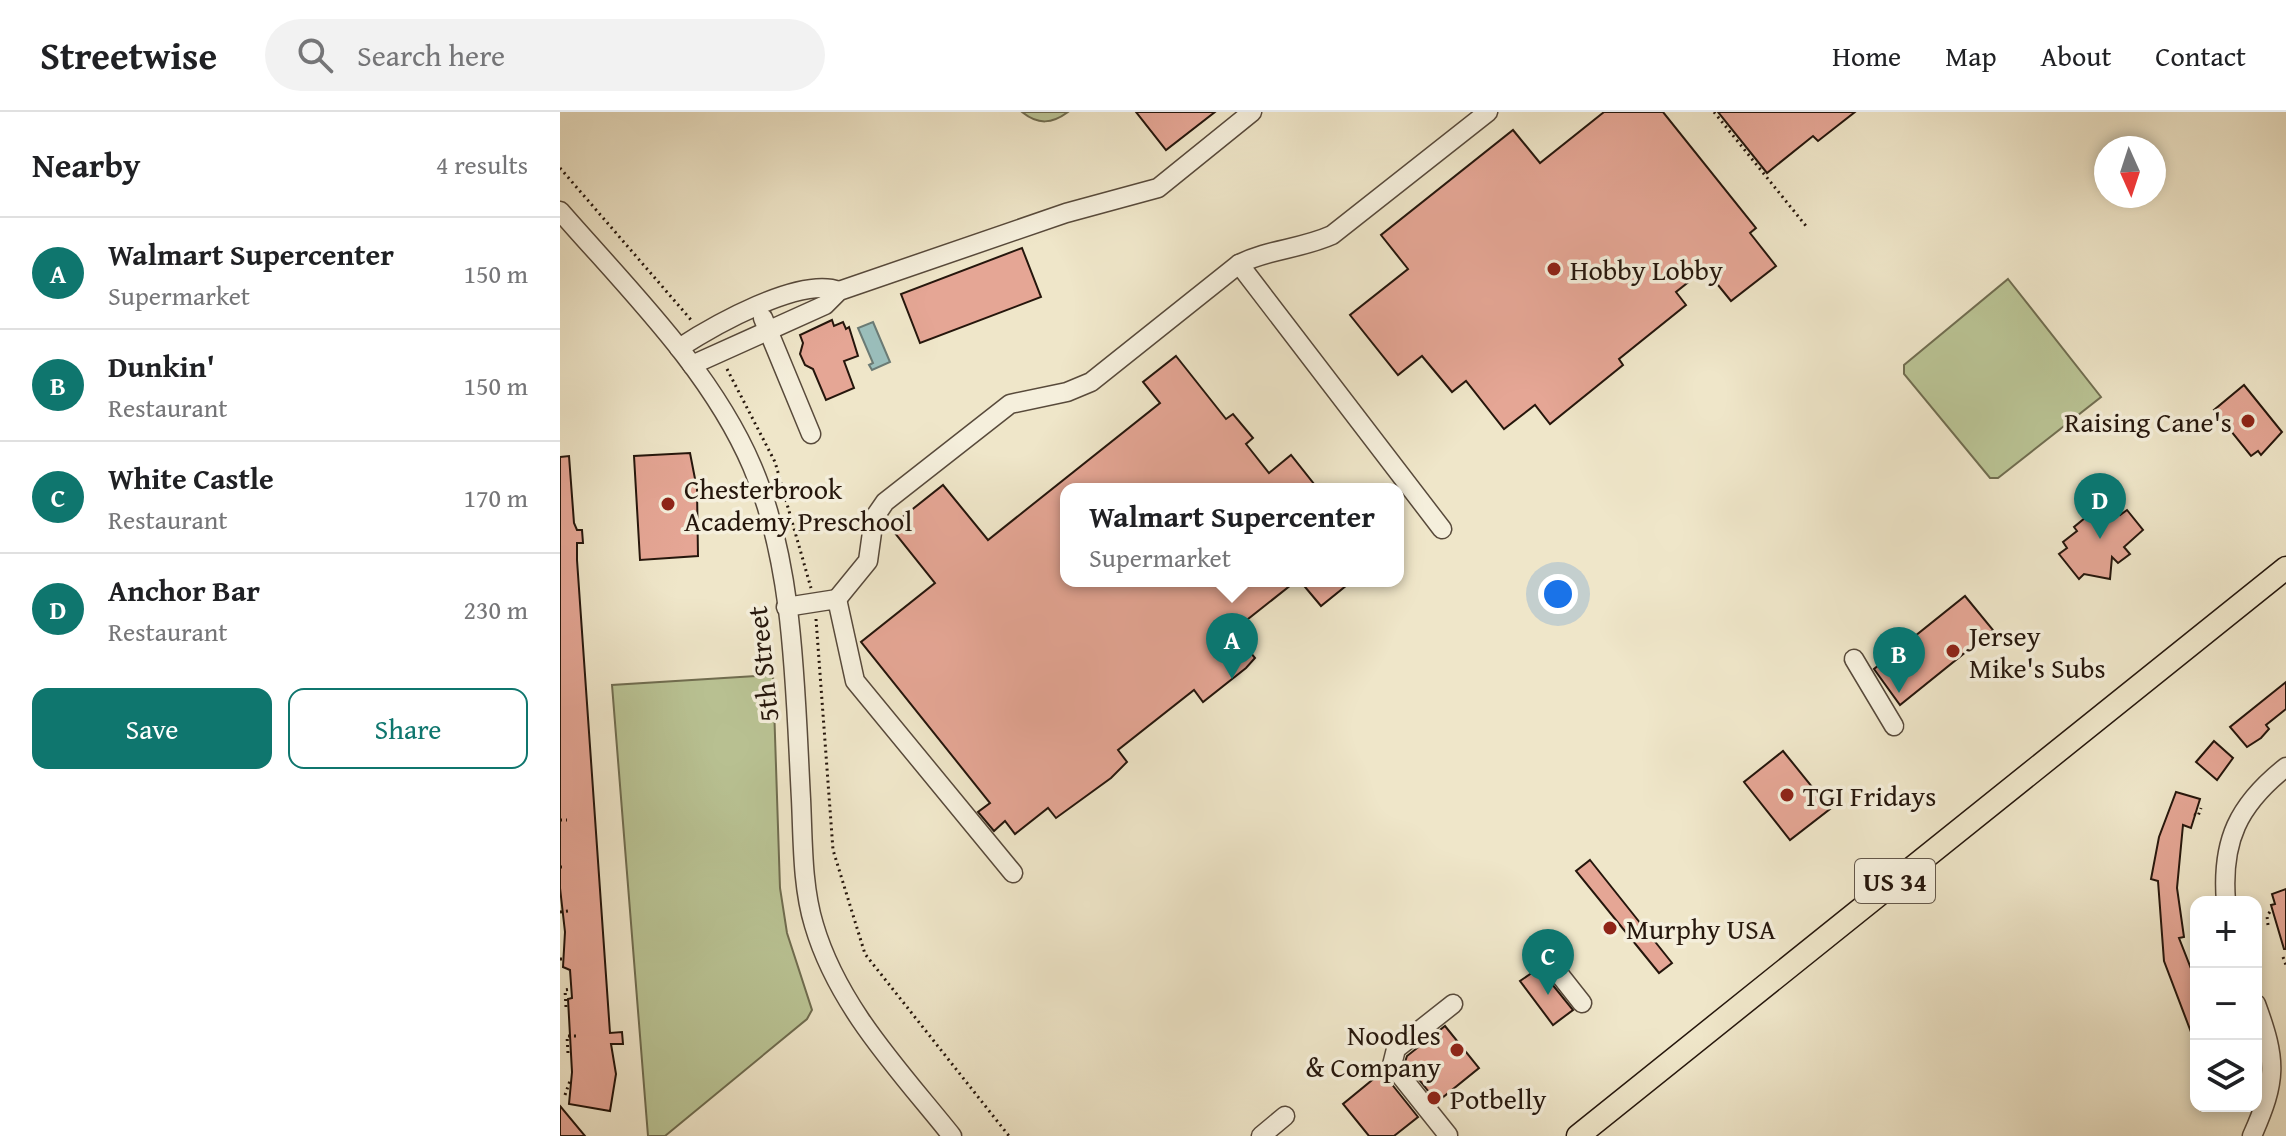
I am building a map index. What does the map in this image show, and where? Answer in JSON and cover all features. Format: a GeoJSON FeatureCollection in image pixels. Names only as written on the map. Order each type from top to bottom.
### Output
{"type":"FeatureCollection","features":[{"type":"Feature","properties":{"kind":"main road","name":"US 34"},"geometry":{"type":"LineString","coordinates":[[1578,1136],[2286,568]]}},
{"type":"Feature","properties":{"kind":"street"},"geometry":{"type":"LineString","coordinates":[[692,365],[825,305],[839,291],[1066,213],[1158,188],[1252,112]]}},
{"type":"Feature","properties":{"kind":"street"},"geometry":{"type":"LineString","coordinates":[[786,607],[837,599],[868,561],[874,518],[885,502],[1010,404],[1067,392],[1091,382],[1239,264],[1262,252],[1305,247],[1332,235],[1488,112]]}},
{"type":"Feature","properties":{"kind":"street","name":"5th Street"},"geometry":{"type":"LineString","coordinates":[[560,211],[692,365],[752,466],[774,537],[792,642],[804,863],[813,924],[832,973],[851,1004],[952,1136]]}},
{"type":"Feature","properties":{"kind":"street"},"geometry":{"type":"LineString","coordinates":[[1239,264],[1442,529]]}},
{"type":"Feature","properties":{"kind":"street"},"geometry":{"type":"LineString","coordinates":[[679,348],[707,330],[790,295],[824,285],[839,291]]}},
{"type":"Feature","properties":{"kind":"street"},"geometry":{"type":"LineString","coordinates":[[790,295],[799,316]]}},
{"type":"Feature","properties":{"kind":"street"},"geometry":{"type":"LineString","coordinates":[[758,308],[811,434]]}},
{"type":"Feature","properties":{"kind":"street"},"geometry":{"type":"LineString","coordinates":[[837,599],[855,681],[1013,873]]}},
{"type":"Feature","properties":{"kind":"street"},"geometry":{"type":"LineString","coordinates":[[1854,659],[1894,726]]}},
{"type":"Feature","properties":{"kind":"street"},"geometry":{"type":"LineString","coordinates":[[2225,896],[2223,867],[2236,821],[2263,785],[2286,767]]}},
{"type":"Feature","properties":{"kind":"street"},"geometry":{"type":"LineString","coordinates":[[1537,946],[1582,1003]]}},
{"type":"Feature","properties":{"kind":"street"},"geometry":{"type":"LineString","coordinates":[[1448,1135],[1392,1065],[1391,1058],[1396,1049],[1453,1004]]}},
{"type":"Feature","properties":{"kind":"street"},"geometry":{"type":"LineString","coordinates":[[2252,1136],[2266,1106],[2272,1075],[2272,1047],[2262,1020]]}},
{"type":"Feature","properties":{"kind":"street"},"geometry":{"type":"LineString","coordinates":[[1261,1136],[1285,1116]]}},
{"type":"Feature","properties":{"kind":"path"},"geometry":{"type":"LineString","coordinates":[[1714,112],[1806,226]]}},
{"type":"Feature","properties":{"kind":"path"},"geometry":{"type":"LineString","coordinates":[[560,168],[695,324]]}},
{"type":"Feature","properties":{"kind":"path"},"geometry":{"type":"LineString","coordinates":[[722,361],[775,462],[810,583]]}},
{"type":"Feature","properties":{"kind":"path"},"geometry":{"type":"LineString","coordinates":[[817,623],[833,850],[865,954],[1009,1136]]}},
{"type":"Feature","properties":{"kind":"path"},"geometry":{"type":"LineString","coordinates":[[2194,814],[2198,816],[2201,808]]}},
{"type":"Feature","properties":{"kind":"path"},"geometry":{"type":"LineString","coordinates":[[560,820],[567,820]]}},
{"type":"Feature","properties":{"kind":"path"},"geometry":{"type":"LineString","coordinates":[[2268,925],[2267,916],[2272,909]]}},
{"type":"Feature","properties":{"kind":"path"},"geometry":{"type":"LineString","coordinates":[[560,912],[568,911]]}},
{"type":"Feature","properties":{"kind":"path"},"geometry":{"type":"LineString","coordinates":[[2283,957],[2286,965]]}},
{"type":"Feature","properties":{"kind":"path"},"geometry":{"type":"LineString","coordinates":[[566,1007],[565,990],[571,989]]}},
{"type":"Feature","properties":{"kind":"path"},"geometry":{"type":"LineString","coordinates":[[568,1053],[567,1036],[576,1036]]}},
{"type":"Feature","properties":{"kind":"path"},"geometry":{"type":"LineString","coordinates":[[565,1095],[568,1078],[571,1078]]}},
{"type":"Feature","properties":{"kind":"green space"},"geometry":{"type":"Polygon","coordinates":[[[1022,112],[1068,112],[1045,121],[1022,112]]]}},
{"type":"Feature","properties":{"kind":"green space"},"geometry":{"type":"Polygon","coordinates":[[[2008,279],[2101,397],[1998,478],[1990,478],[1904,374],[1904,365],[2008,279]]]}},
{"type":"Feature","properties":{"kind":"green space"},"geometry":{"type":"Polygon","coordinates":[[[773,675],[780,888],[787,933],[812,1010],[807,1019],[665,1136],[648,1136],[612,685],[773,675]]]}},
{"type":"Feature","properties":{"kind":"water"},"geometry":{"type":"Polygon","coordinates":[[[873,322],[890,362],[872,370],[869,365],[873,363],[858,328],[873,322]]]}},
{"type":"Feature","properties":{"kind":"building"},"geometry":{"type":"Polygon","coordinates":[[[1136,112],[1215,112],[1166,150],[1136,112]]]}},
{"type":"Feature","properties":{"kind":"building"},"geometry":{"type":"Polygon","coordinates":[[[1604,112],[1663,112],[1756,228],[1750,233],[1776,266],[1731,301],[1705,269],[1676,292],[1686,305],[1619,359],[1623,365],[1550,424],[1535,405],[1504,429],[1466,381],[1452,392],[1422,356],[1398,375],[1350,315],[1408,269],[1381,235],[1513,130],[1540,163],[1604,112]]]}},
{"type":"Feature","properties":{"kind":"building"},"geometry":{"type":"Polygon","coordinates":[[[1718,112],[1855,112],[1818,141],[1813,136],[1767,173],[1718,112]]]}},
{"type":"Feature","properties":{"kind":"building"},"geometry":{"type":"Polygon","coordinates":[[[1022,248],[1041,297],[920,343],[901,294],[1022,248]]]}},
{"type":"Feature","properties":{"kind":"building"},"geometry":{"type":"Polygon","coordinates":[[[832,320],[834,326],[843,322],[846,329],[849,327],[858,356],[844,361],[854,388],[826,400],[813,369],[805,365],[800,354],[803,343],[800,335],[832,320]]]}},
{"type":"Feature","properties":{"kind":"building"},"geometry":{"type":"Polygon","coordinates":[[[1176,356],[1226,419],[1233,414],[1253,438],[1246,444],[1269,473],[1291,455],[1313,483],[1060,483],[1060,587],[1288,587],[1233,631],[1255,658],[1246,668],[1203,702],[1194,690],[1118,750],[1127,762],[1111,778],[1056,818],[1048,808],[1015,834],[1005,821],[994,831],[978,812],[990,803],[861,642],[935,583],[890,527],[943,485],[988,540],[1160,403],[1143,382],[1176,356]]]}},
{"type":"Feature","properties":{"kind":"building","name":"Raising Cane's"},"geometry":{"type":"Polygon","coordinates":[[[2244,385],[2282,432],[2261,455],[2258,451],[2251,456],[2214,410],[2244,385]]]}},
{"type":"Feature","properties":{"kind":"building"},"geometry":{"type":"Polygon","coordinates":[[[690,453],[697,489],[698,556],[640,560],[634,456],[690,453]]]}},
{"type":"Feature","properties":{"kind":"building"},"geometry":{"type":"Polygon","coordinates":[[[569,456],[574,523],[577,530],[582,530],[583,543],[577,543],[577,560],[610,1033],[622,1032],[623,1044],[611,1044],[616,1074],[610,1111],[569,1104],[572,1072],[568,999],[572,998],[570,970],[563,967],[565,932],[560,888],[560,457],[569,456]]]}},
{"type":"Feature","properties":{"kind":"building"},"geometry":{"type":"Polygon","coordinates":[[[2108,499],[2120,515],[2127,510],[2143,530],[2124,547],[2130,554],[2118,563],[2112,557],[2110,579],[2084,574],[2079,579],[2059,554],[2067,548],[2063,542],[2077,531],[2074,527],[2108,499]]]}},
{"type":"Feature","properties":{"kind":"building"},"geometry":{"type":"Polygon","coordinates":[[[1305,587],[1345,587],[1321,606],[1305,587]]]}},
{"type":"Feature","properties":{"kind":"building"},"geometry":{"type":"Polygon","coordinates":[[[1965,596],[1993,630],[1900,705],[1874,669],[1965,596]]]}},
{"type":"Feature","properties":{"kind":"building"},"geometry":{"type":"Polygon","coordinates":[[[2286,682],[2286,709],[2266,725],[2269,729],[2261,738],[2247,747],[2230,727],[2286,682]]]}},
{"type":"Feature","properties":{"kind":"building"},"geometry":{"type":"Polygon","coordinates":[[[2214,741],[2233,758],[2217,780],[2196,762],[2214,741]]]}},
{"type":"Feature","properties":{"kind":"building","name":"TGI Fridays"},"geometry":{"type":"Polygon","coordinates":[[[1783,751],[1830,809],[1790,840],[1744,782],[1783,751]]]}},
{"type":"Feature","properties":{"kind":"building"},"geometry":{"type":"Polygon","coordinates":[[[2176,792],[2200,799],[2191,828],[2183,825],[2177,888],[2184,937],[2179,938],[2190,966],[2190,1029],[2164,961],[2158,881],[2151,879],[2159,837],[2176,792]]]}},
{"type":"Feature","properties":{"kind":"building","name":"Murphy USA"},"geometry":{"type":"Polygon","coordinates":[[[1590,860],[1672,963],[1659,973],[1576,871],[1590,860]]]}},
{"type":"Feature","properties":{"kind":"building"},"geometry":{"type":"Polygon","coordinates":[[[2286,889],[2284,949],[2271,905],[2275,904],[2272,894],[2286,889]]]}},
{"type":"Feature","properties":{"kind":"building"},"geometry":{"type":"Polygon","coordinates":[[[1539,968],[1573,1010],[1553,1025],[1520,981],[1539,968]]]}},
{"type":"Feature","properties":{"kind":"building"},"geometry":{"type":"Polygon","coordinates":[[[1445,1026],[1479,1068],[1437,1102],[1405,1062],[1407,1056],[1445,1026]]]}},
{"type":"Feature","properties":{"kind":"building"},"geometry":{"type":"Polygon","coordinates":[[[1382,1072],[1418,1117],[1394,1136],[1369,1136],[1343,1104],[1382,1072]]]}},
{"type":"Feature","properties":{"kind":"building"},"geometry":{"type":"Polygon","coordinates":[[[560,1106],[585,1136],[560,1136],[560,1106]]]}},
{"type":"Feature","properties":{"kind":"place","name":"Hobby Lobby"},"geometry":{"type":"Point","coordinates":[1554,269]}},
{"type":"Feature","properties":{"kind":"place","name":"Raising Cane's"},"geometry":{"type":"Point","coordinates":[2248,421]}},
{"type":"Feature","properties":{"kind":"place","name":"Chesterbrook Academy Preschool"},"geometry":{"type":"Point","coordinates":[668,504]}},
{"type":"Feature","properties":{"kind":"place","name":"Anchor Bar"},"geometry":{"type":"Point","coordinates":[2100,539]}},
{"type":"Feature","properties":{"kind":"place","name":"Jersey Mike's Subs"},"geometry":{"type":"Point","coordinates":[1953,651]}},
{"type":"Feature","properties":{"kind":"place","name":"Walmart Supercenter"},"geometry":{"type":"Point","coordinates":[1232,679]}},
{"type":"Feature","properties":{"kind":"place","name":"Dunkin'"},"geometry":{"type":"Point","coordinates":[1899,693]}},
{"type":"Feature","properties":{"kind":"place","name":"TGI Fridays"},"geometry":{"type":"Point","coordinates":[1787,795]}},
{"type":"Feature","properties":{"kind":"place","name":"Murphy USA"},"geometry":{"type":"Point","coordinates":[1610,928]}},
{"type":"Feature","properties":{"kind":"place","name":"White Castle"},"geometry":{"type":"Point","coordinates":[1548,995]}},
{"type":"Feature","properties":{"kind":"place","name":"Noodles & Company"},"geometry":{"type":"Point","coordinates":[1457,1050]}},
{"type":"Feature","properties":{"kind":"place","name":"Potbelly"},"geometry":{"type":"Point","coordinates":[1434,1098]}}]}
